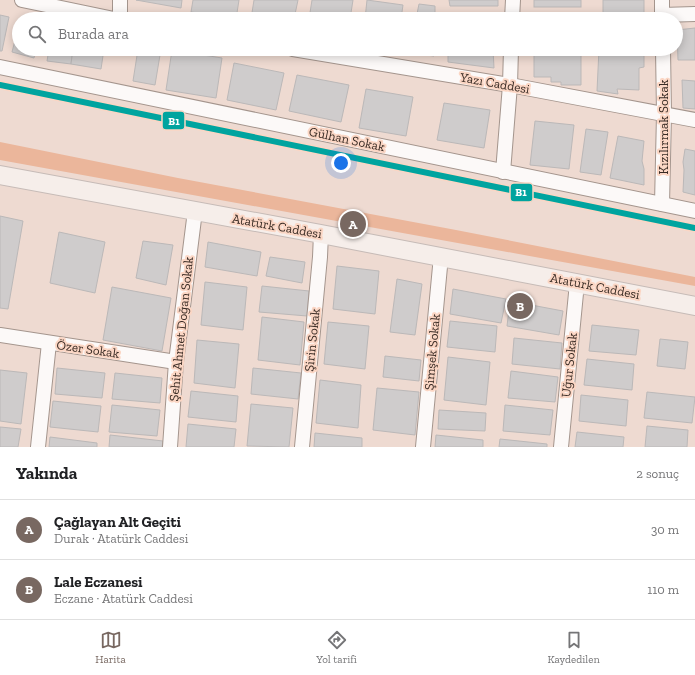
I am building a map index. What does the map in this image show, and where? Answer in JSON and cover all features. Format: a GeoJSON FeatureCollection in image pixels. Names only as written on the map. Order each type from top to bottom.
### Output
{"type":"FeatureCollection","features":[{"type":"Feature","properties":{"kind":"main road","name":"Atatürk Caddesi"},"geometry":{"type":"LineString","coordinates":[[0,175],[441,256],[695,306]]}},
{"type":"Feature","properties":{"kind":"street"},"geometry":{"type":"LineString","coordinates":[[22,0],[80,12]]}},
{"type":"Feature","properties":{"kind":"street"},"geometry":{"type":"LineString","coordinates":[[120,0],[120,12]]}},
{"type":"Feature","properties":{"kind":"street"},"geometry":{"type":"LineString","coordinates":[[512,12],[513,0]]}},
{"type":"Feature","properties":{"kind":"street"},"geometry":{"type":"LineString","coordinates":[[662,0],[662,12]]}},
{"type":"Feature","properties":{"kind":"street"},"geometry":{"type":"LineString","coordinates":[[683,15],[695,14]]}},
{"type":"Feature","properties":{"kind":"street","name":"Yazı Caddesi"},"geometry":{"type":"LineString","coordinates":[[335,56],[510,85],[695,120]]}},
{"type":"Feature","properties":{"kind":"street"},"geometry":{"type":"LineString","coordinates":[[503,172],[511,56]]}},
{"type":"Feature","properties":{"kind":"street","name":"Kızılırmak Sokak"},"geometry":{"type":"LineString","coordinates":[[662,204],[664,114],[663,56]]}},
{"type":"Feature","properties":{"kind":"street","name":"Gülhan Sokak"},"geometry":{"type":"LineString","coordinates":[[0,67],[695,211]]}},
{"type":"Feature","properties":{"kind":"street","name":"Şehit Ahmet Doğan Sokak"},"geometry":{"type":"LineString","coordinates":[[170,447],[176,362],[195,211]]}},
{"type":"Feature","properties":{"kind":"street","name":"Şirin Sokak"},"geometry":{"type":"LineString","coordinates":[[302,447],[321,234]]}},
{"type":"Feature","properties":{"kind":"street","name":"Şimşek Sokak"},"geometry":{"type":"LineString","coordinates":[[423,447],[441,256]]}},
{"type":"Feature","properties":{"kind":"street","name":"Uğur Sokak"},"geometry":{"type":"LineString","coordinates":[[562,447],[578,283]]}},
{"type":"Feature","properties":{"kind":"street","name":"Özer Sokak"},"geometry":{"type":"LineString","coordinates":[[0,335],[176,362]]}},
{"type":"Feature","properties":{"kind":"street"},"geometry":{"type":"LineString","coordinates":[[38,447],[49,343]]}},
{"type":"Feature","properties":{"kind":"shaded area"},"geometry":{"type":"Polygon","coordinates":[[[0,142],[178,178],[456,230],[695,277],[695,286],[0,160],[0,142]]]}},
{"type":"Feature","properties":{"kind":"building"},"geometry":{"type":"Polygon","coordinates":[[[136,0],[182,0],[181,8],[136,0]]]}},
{"type":"Feature","properties":{"kind":"building"},"geometry":{"type":"Polygon","coordinates":[[[193,0],[239,0],[237,12],[191,12],[193,0]]]}},
{"type":"Feature","properties":{"kind":"building"},"geometry":{"type":"Polygon","coordinates":[[[254,0],[298,0],[295,12],[252,12],[254,0]]]}},
{"type":"Feature","properties":{"kind":"building"},"geometry":{"type":"Polygon","coordinates":[[[312,0],[353,0],[351,12],[310,12],[312,0]]]}},
{"type":"Feature","properties":{"kind":"building"},"geometry":{"type":"Polygon","coordinates":[[[367,0],[403,5],[402,12],[366,12],[367,0]]]}},
{"type":"Feature","properties":{"kind":"building"},"geometry":{"type":"Polygon","coordinates":[[[449,0],[498,0],[498,6],[450,6],[449,0]]]}},
{"type":"Feature","properties":{"kind":"building"},"geometry":{"type":"Polygon","coordinates":[[[534,0],[581,0],[581,7],[534,7],[534,0]]]}},
{"type":"Feature","properties":{"kind":"building"},"geometry":{"type":"Polygon","coordinates":[[[603,0],[644,0],[644,12],[603,12],[603,0]]]}},
{"type":"Feature","properties":{"kind":"building"},"geometry":{"type":"Polygon","coordinates":[[[419,4],[435,6],[435,12],[417,12],[419,4]]]}},
{"type":"Feature","properties":{"kind":"building"},"geometry":{"type":"Polygon","coordinates":[[[0,15],[9,17],[2,51],[0,51],[0,15]]]}},
{"type":"Feature","properties":{"kind":"building"},"geometry":{"type":"Polygon","coordinates":[[[695,28],[695,60],[678,60],[678,56],[683,56],[683,29],[695,28]]]}},
{"type":"Feature","properties":{"kind":"building"},"geometry":{"type":"Polygon","coordinates":[[[48,56],[72,56],[71,64],[47,61],[48,56]]]}},
{"type":"Feature","properties":{"kind":"building"},"geometry":{"type":"Polygon","coordinates":[[[72,56],[103,56],[101,69],[71,64],[72,56]]]}},
{"type":"Feature","properties":{"kind":"building"},"geometry":{"type":"Polygon","coordinates":[[[137,56],[160,56],[155,85],[133,81],[137,56]]]}},
{"type":"Feature","properties":{"kind":"building"},"geometry":{"type":"Polygon","coordinates":[[[171,56],[210,56],[222,58],[216,98],[166,90],[171,56]]]}},
{"type":"Feature","properties":{"kind":"building"},"geometry":{"type":"Polygon","coordinates":[[[448,56],[493,56],[494,68],[448,62],[448,56]]]}},
{"type":"Feature","properties":{"kind":"building"},"geometry":{"type":"Polygon","coordinates":[[[534,56],[581,56],[581,85],[561,85],[561,82],[551,82],[551,77],[534,77],[534,56]]]}},
{"type":"Feature","properties":{"kind":"building"},"geometry":{"type":"Polygon","coordinates":[[[599,56],[644,56],[644,67],[639,68],[639,90],[617,89],[618,94],[597,91],[599,56]]]}},
{"type":"Feature","properties":{"kind":"building"},"geometry":{"type":"Polygon","coordinates":[[[234,63],[284,73],[276,110],[227,100],[234,63]]]}},
{"type":"Feature","properties":{"kind":"building"},"geometry":{"type":"Polygon","coordinates":[[[297,75],[349,85],[341,122],[289,111],[297,75]]]}},
{"type":"Feature","properties":{"kind":"building"},"geometry":{"type":"Polygon","coordinates":[[[682,80],[695,81],[695,109],[683,108],[682,80]]]}},
{"type":"Feature","properties":{"kind":"building"},"geometry":{"type":"Polygon","coordinates":[[[366,89],[413,97],[406,136],[359,128],[366,89]]]}},
{"type":"Feature","properties":{"kind":"building"},"geometry":{"type":"Polygon","coordinates":[[[444,103],[490,110],[484,148],[437,140],[444,103]]]}},
{"type":"Feature","properties":{"kind":"building"},"geometry":{"type":"Polygon","coordinates":[[[535,121],[574,125],[569,169],[530,165],[535,121]]]}},
{"type":"Feature","properties":{"kind":"building"},"geometry":{"type":"Polygon","coordinates":[[[586,129],[608,132],[601,175],[580,172],[586,129]]]}},
{"type":"Feature","properties":{"kind":"building"},"geometry":{"type":"Polygon","coordinates":[[[618,136],[644,141],[642,161],[644,169],[644,185],[610,178],[618,136]]]}},
{"type":"Feature","properties":{"kind":"building"},"geometry":{"type":"Polygon","coordinates":[[[685,149],[695,151],[695,195],[683,192],[683,162],[685,149]]]}},
{"type":"Feature","properties":{"kind":"building"},"geometry":{"type":"Polygon","coordinates":[[[0,216],[23,221],[8,309],[0,308],[0,216]]]}},
{"type":"Feature","properties":{"kind":"building"},"geometry":{"type":"Polygon","coordinates":[[[59,232],[105,242],[95,293],[50,283],[59,232]]]}},
{"type":"Feature","properties":{"kind":"building"},"geometry":{"type":"Polygon","coordinates":[[[143,241],[173,245],[166,285],[136,278],[143,241]]]}},
{"type":"Feature","properties":{"kind":"building"},"geometry":{"type":"Polygon","coordinates":[[[208,242],[261,252],[257,276],[205,267],[208,242]]]}},
{"type":"Feature","properties":{"kind":"building"},"geometry":{"type":"Polygon","coordinates":[[[270,257],[305,262],[302,283],[266,276],[270,257]]]}},
{"type":"Feature","properties":{"kind":"building"},"geometry":{"type":"Polygon","coordinates":[[[337,266],[379,271],[375,314],[333,309],[337,266]]]}},
{"type":"Feature","properties":{"kind":"building"},"geometry":{"type":"Polygon","coordinates":[[[397,279],[422,284],[415,335],[390,332],[397,279]]]}},
{"type":"Feature","properties":{"kind":"building"},"geometry":{"type":"Polygon","coordinates":[[[205,282],[247,287],[243,330],[201,325],[205,282]]]}},
{"type":"Feature","properties":{"kind":"building"},"geometry":{"type":"Polygon","coordinates":[[[262,286],[309,291],[307,316],[259,312],[262,286]]]}},
{"type":"Feature","properties":{"kind":"building"},"geometry":{"type":"Polygon","coordinates":[[[112,287],[171,298],[162,351],[103,340],[112,287]]]}},
{"type":"Feature","properties":{"kind":"building"},"geometry":{"type":"Polygon","coordinates":[[[453,289],[506,299],[501,323],[450,314],[453,289]]]}},
{"type":"Feature","properties":{"kind":"building"},"geometry":{"type":"Polygon","coordinates":[[[510,301],[563,311],[559,335],[507,326],[510,301]]]}},
{"type":"Feature","properties":{"kind":"building"},"geometry":{"type":"Polygon","coordinates":[[[262,317],[304,322],[300,365],[258,360],[262,317]]]}},
{"type":"Feature","properties":{"kind":"building"},"geometry":{"type":"Polygon","coordinates":[[[450,321],[497,326],[495,352],[447,347],[450,321]]]}},
{"type":"Feature","properties":{"kind":"building"},"geometry":{"type":"Polygon","coordinates":[[[328,322],[369,326],[365,369],[324,364],[328,322]]]}},
{"type":"Feature","properties":{"kind":"building"},"geometry":{"type":"Polygon","coordinates":[[[592,325],[639,330],[636,355],[589,351],[592,325]]]}},
{"type":"Feature","properties":{"kind":"building"},"geometry":{"type":"Polygon","coordinates":[[[514,338],[562,343],[560,369],[512,364],[514,338]]]}},
{"type":"Feature","properties":{"kind":"building"},"geometry":{"type":"Polygon","coordinates":[[[660,339],[688,342],[685,369],[657,366],[660,339]]]}},
{"type":"Feature","properties":{"kind":"building"},"geometry":{"type":"Polygon","coordinates":[[[197,340],[239,344],[235,388],[194,383],[197,340]]]}},
{"type":"Feature","properties":{"kind":"building"},"geometry":{"type":"Polygon","coordinates":[[[385,356],[421,360],[419,381],[383,377],[385,356]]]}},
{"type":"Feature","properties":{"kind":"building"},"geometry":{"type":"Polygon","coordinates":[[[448,357],[490,362],[486,405],[444,400],[448,357]]]}},
{"type":"Feature","properties":{"kind":"building"},"geometry":{"type":"Polygon","coordinates":[[[587,359],[634,364],[632,390],[584,385],[587,359]]]}},
{"type":"Feature","properties":{"kind":"building"},"geometry":{"type":"Polygon","coordinates":[[[57,368],[105,373],[102,398],[55,394],[57,368]]]}},
{"type":"Feature","properties":{"kind":"building"},"geometry":{"type":"Polygon","coordinates":[[[253,368],[301,373],[298,399],[251,394],[253,368]]]}},
{"type":"Feature","properties":{"kind":"building"},"geometry":{"type":"Polygon","coordinates":[[[0,370],[27,373],[21,424],[0,421],[0,370]]]}},
{"type":"Feature","properties":{"kind":"building"},"geometry":{"type":"Polygon","coordinates":[[[511,371],[558,377],[555,402],[508,398],[511,371]]]}},
{"type":"Feature","properties":{"kind":"building"},"geometry":{"type":"Polygon","coordinates":[[[115,373],[162,378],[160,403],[112,399],[115,373]]]}},
{"type":"Feature","properties":{"kind":"building"},"geometry":{"type":"Polygon","coordinates":[[[320,380],[361,385],[358,428],[316,423],[320,380]]]}},
{"type":"Feature","properties":{"kind":"building"},"geometry":{"type":"Polygon","coordinates":[[[377,388],[419,392],[415,435],[373,430],[377,388]]]}},
{"type":"Feature","properties":{"kind":"building"},"geometry":{"type":"Polygon","coordinates":[[[191,391],[238,396],[236,422],[188,417],[191,391]]]}},
{"type":"Feature","properties":{"kind":"building"},"geometry":{"type":"Polygon","coordinates":[[[647,392],[695,397],[692,423],[644,418],[647,392]]]}},
{"type":"Feature","properties":{"kind":"building"},"geometry":{"type":"Polygon","coordinates":[[[581,395],[628,400],[626,426],[579,421],[581,395]]]}},
{"type":"Feature","properties":{"kind":"building"},"geometry":{"type":"Polygon","coordinates":[[[53,401],[101,406],[98,432],[50,427],[53,401]]]}},
{"type":"Feature","properties":{"kind":"building"},"geometry":{"type":"Polygon","coordinates":[[[251,404],[293,408],[289,447],[247,446],[251,404]]]}},
{"type":"Feature","properties":{"kind":"building"},"geometry":{"type":"Polygon","coordinates":[[[112,405],[160,410],[157,436],[109,432],[112,405]]]}},
{"type":"Feature","properties":{"kind":"building"},"geometry":{"type":"Polygon","coordinates":[[[505,405],[553,410],[550,435],[503,431],[505,405]]]}},
{"type":"Feature","properties":{"kind":"building"},"geometry":{"type":"Polygon","coordinates":[[[439,410],[486,413],[485,431],[438,429],[439,410]]]}},
{"type":"Feature","properties":{"kind":"building"},"geometry":{"type":"Polygon","coordinates":[[[188,424],[236,429],[234,447],[186,447],[188,424]]]}},
{"type":"Feature","properties":{"kind":"building"},"geometry":{"type":"Polygon","coordinates":[[[647,426],[688,430],[687,447],[645,447],[647,426]]]}},
{"type":"Feature","properties":{"kind":"building"},"geometry":{"type":"Polygon","coordinates":[[[0,427],[21,429],[18,447],[0,447],[0,427]]]}},
{"type":"Feature","properties":{"kind":"building"},"geometry":{"type":"Polygon","coordinates":[[[577,432],[624,437],[623,447],[575,447],[577,432]]]}},
{"type":"Feature","properties":{"kind":"building"},"geometry":{"type":"Polygon","coordinates":[[[315,433],[362,438],[362,447],[314,447],[315,433]]]}},
{"type":"Feature","properties":{"kind":"building"},"geometry":{"type":"Polygon","coordinates":[[[110,435],[163,441],[162,447],[109,447],[110,435]]]}},
{"type":"Feature","properties":{"kind":"building"},"geometry":{"type":"Polygon","coordinates":[[[436,435],[483,440],[483,447],[435,447],[436,435]]]}},
{"type":"Feature","properties":{"kind":"building"},"geometry":{"type":"Polygon","coordinates":[[[50,437],[97,443],[97,447],[49,447],[50,437]]]}},
{"type":"Feature","properties":{"kind":"building"},"geometry":{"type":"Polygon","coordinates":[[[500,439],[547,444],[547,447],[499,447],[500,439]]]}},
{"type":"Feature","properties":{"kind":"transit line","name":"B1"},"geometry":{"type":"LineString","coordinates":[[0,85],[695,228]]}},
{"type":"Feature","properties":{"kind":"place","name":"Çağlayan Alt Geçiti"},"geometry":{"type":"Point","coordinates":[353,224]}},
{"type":"Feature","properties":{"kind":"place","name":"Lale Eczanesi"},"geometry":{"type":"Point","coordinates":[520,306]}}]}
